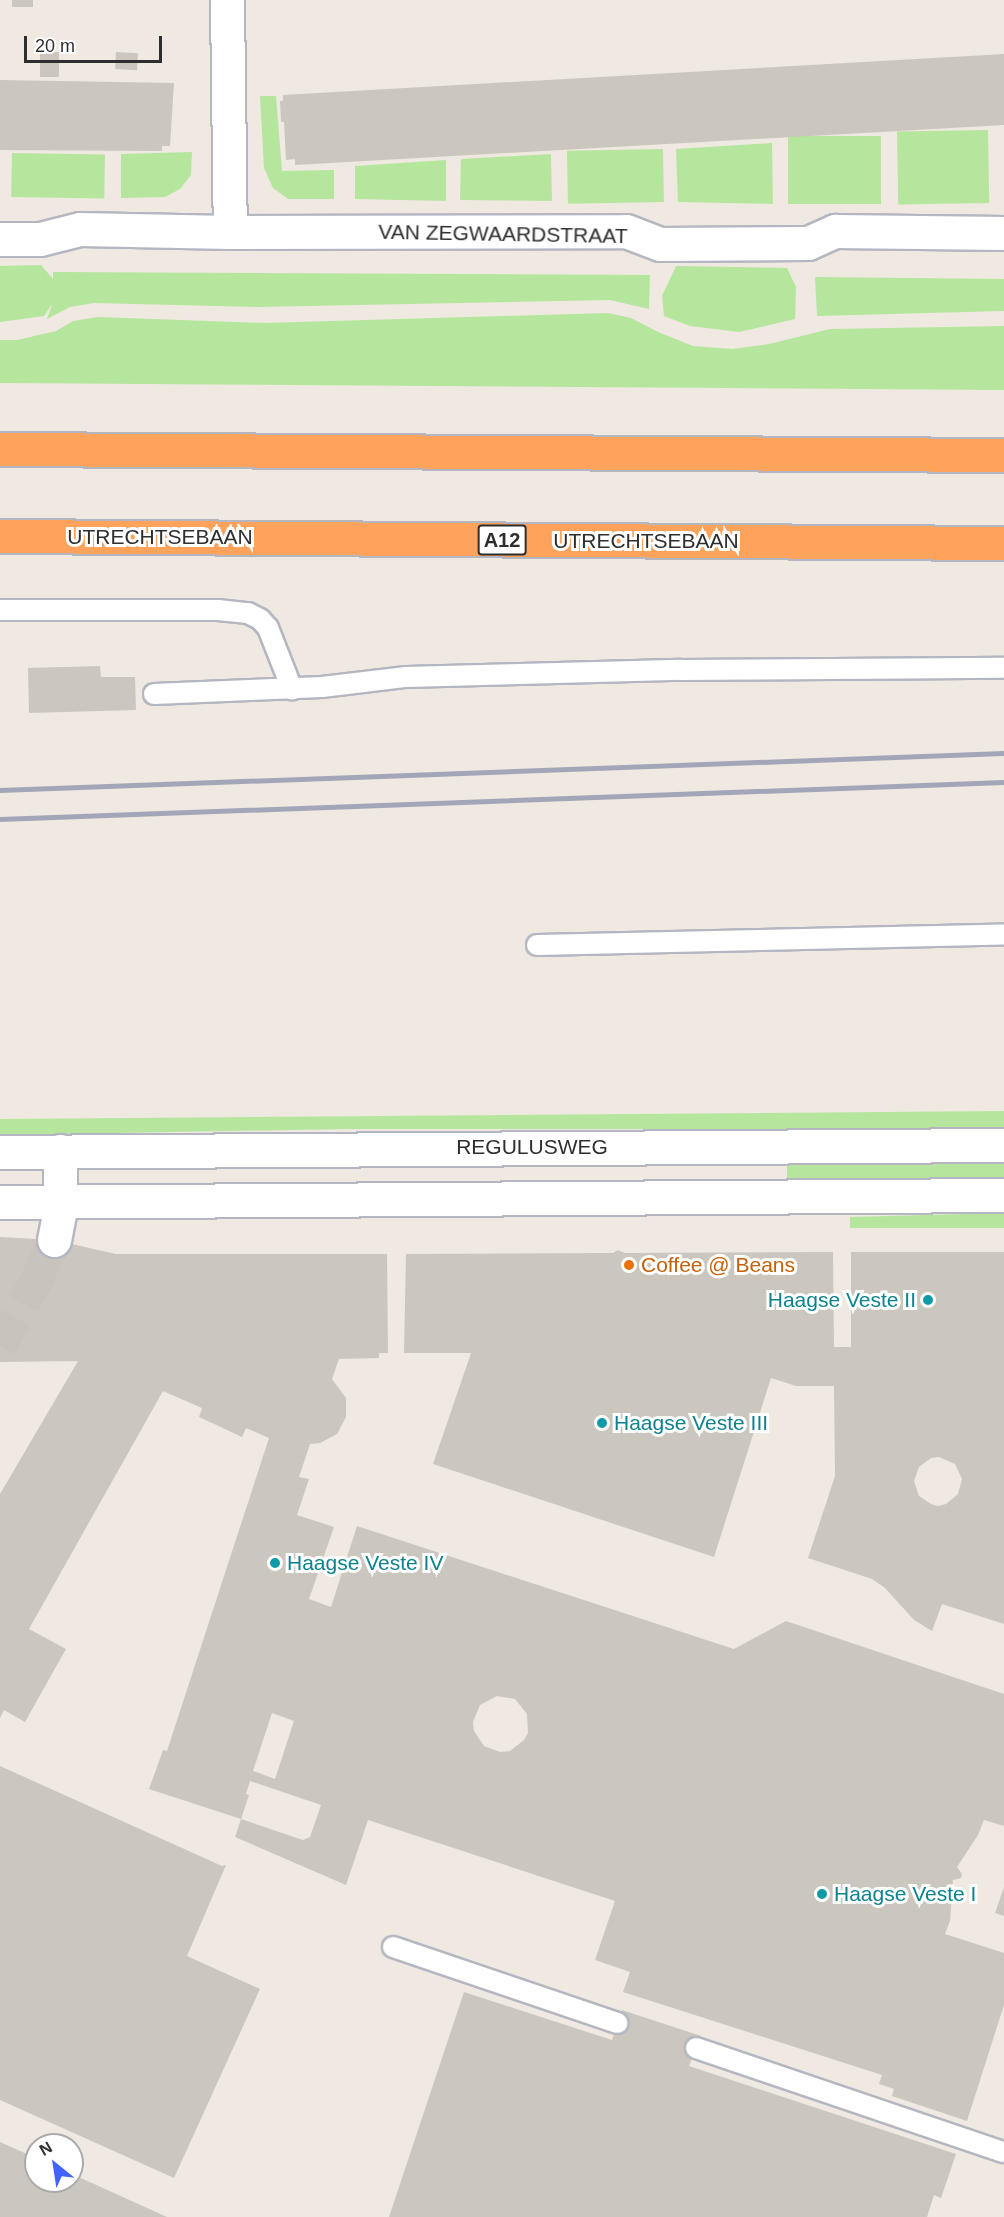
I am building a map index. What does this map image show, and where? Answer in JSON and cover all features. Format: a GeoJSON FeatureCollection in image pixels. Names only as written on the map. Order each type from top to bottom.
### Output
{"type":"FeatureCollection","features":[{"type":"Feature","properties":{"kind":"highway"},"geometry":{"type":"LineString","coordinates":[[0,449],[1004,455]]}},
{"type":"Feature","properties":{"kind":"highway","name":"UTRECHTSEBAAN"},"geometry":{"type":"LineString","coordinates":[[0,536],[1004,543]]}},
{"type":"Feature","properties":{"kind":"main road"},"geometry":{"type":"LineString","coordinates":[[227,0],[230,232]]}},
{"type":"Feature","properties":{"kind":"main road","name":"VAN ZEGWAARDSTRAAT"},"geometry":{"type":"LineString","coordinates":[[0,239],[40,239],[80,229],[230,232],[626,231],[660,244],[808,243],[835,231],[1004,233]]}},
{"type":"Feature","properties":{"kind":"main road","name":"REGULUSWEG"},"geometry":{"type":"LineString","coordinates":[[0,1152],[1004,1145]]}},
{"type":"Feature","properties":{"kind":"main road"},"geometry":{"type":"LineString","coordinates":[[54,1240],[60,1202],[60,1151]]}},
{"type":"Feature","properties":{"kind":"main road"},"geometry":{"type":"LineString","coordinates":[[0,1202],[1004,1196]]}},
{"type":"Feature","properties":{"kind":"lane"},"geometry":{"type":"LineString","coordinates":[[0,610],[248,612],[260,619],[268,628],[292,689]]}},
{"type":"Feature","properties":{"kind":"lane"},"geometry":{"type":"LineString","coordinates":[[154,694],[292,689],[406,677],[681,670],[1004,668]]}},
{"type":"Feature","properties":{"kind":"lane"},"geometry":{"type":"LineString","coordinates":[[537,945],[1004,934]]}},
{"type":"Feature","properties":{"kind":"lane"},"geometry":{"type":"LineString","coordinates":[[393,1947],[618,2023]]}},
{"type":"Feature","properties":{"kind":"lane"},"geometry":{"type":"LineString","coordinates":[[696,2048],[1004,2152]]}},
{"type":"Feature","properties":{"kind":"green space"},"geometry":{"type":"Polygon","coordinates":[[[260,96],[276,96],[282,171],[334,170],[334,199],[288,199],[273,188],[264,168],[260,96]]]}},
{"type":"Feature","properties":{"kind":"green space"},"geometry":{"type":"Polygon","coordinates":[[[988,130],[989,203],[898,205],[897,132],[988,130]]]}},
{"type":"Feature","properties":{"kind":"green space"},"geometry":{"type":"Polygon","coordinates":[[[788,136],[881,136],[881,204],[788,204],[788,136]]]}},
{"type":"Feature","properties":{"kind":"green space"},"geometry":{"type":"Polygon","coordinates":[[[772,143],[773,204],[678,202],[676,149],[772,143]]]}},
{"type":"Feature","properties":{"kind":"green space"},"geometry":{"type":"Polygon","coordinates":[[[663,149],[664,202],[568,204],[567,151],[663,149]]]}},
{"type":"Feature","properties":{"kind":"green space"},"geometry":{"type":"Polygon","coordinates":[[[192,152],[191,175],[180,189],[165,197],[121,198],[121,154],[192,152]]]}},
{"type":"Feature","properties":{"kind":"green space"},"geometry":{"type":"Polygon","coordinates":[[[12,153],[105,155],[104,199],[11,197],[12,153]]]}},
{"type":"Feature","properties":{"kind":"green space"},"geometry":{"type":"Polygon","coordinates":[[[551,154],[552,201],[460,200],[461,159],[551,154]]]}},
{"type":"Feature","properties":{"kind":"green space"},"geometry":{"type":"Polygon","coordinates":[[[446,160],[446,201],[355,199],[355,166],[446,160]]]}},
{"type":"Feature","properties":{"kind":"green space"},"geometry":{"type":"Polygon","coordinates":[[[41,265],[53,279],[53,272],[650,275],[649,309],[610,300],[258,307],[94,303],[70,307],[47,319],[52,304],[44,316],[0,322],[0,266],[41,265]]]}},
{"type":"Feature","properties":{"kind":"green space"},"geometry":{"type":"Polygon","coordinates":[[[676,266],[787,268],[796,287],[795,319],[739,332],[690,326],[664,316],[662,296],[676,266]]]}},
{"type":"Feature","properties":{"kind":"green space"},"geometry":{"type":"Polygon","coordinates":[[[815,277],[1004,279],[1004,311],[817,316],[815,277]]]}},
{"type":"Feature","properties":{"kind":"green space"},"geometry":{"type":"Polygon","coordinates":[[[608,313],[631,318],[693,346],[732,349],[769,344],[830,329],[1004,326],[1004,390],[0,383],[0,340],[17,340],[56,331],[73,321],[98,317],[265,323],[608,313]]]}},
{"type":"Feature","properties":{"kind":"green space"},"geometry":{"type":"Polygon","coordinates":[[[1004,1111],[1004,1129],[350,1129],[0,1135],[0,1119],[1004,1111]]]}},
{"type":"Feature","properties":{"kind":"green space"},"geometry":{"type":"Polygon","coordinates":[[[787,1164],[1004,1164],[1004,1180],[787,1180],[787,1164]]]}},
{"type":"Feature","properties":{"kind":"green space"},"geometry":{"type":"Polygon","coordinates":[[[1004,1213],[1004,1228],[850,1228],[850,1217],[1004,1213]]]}},
{"type":"Feature","properties":{"kind":"building"},"geometry":{"type":"Polygon","coordinates":[[[12,0],[33,0],[33,7],[12,7],[12,0]]]}},
{"type":"Feature","properties":{"kind":"building"},"geometry":{"type":"Polygon","coordinates":[[[40,52],[59,52],[59,77],[40,77],[40,52]]]}},
{"type":"Feature","properties":{"kind":"building"},"geometry":{"type":"Polygon","coordinates":[[[116,52],[138,53],[137,70],[115,69],[116,52]]]}},
{"type":"Feature","properties":{"kind":"building"},"geometry":{"type":"Polygon","coordinates":[[[1004,54],[1004,125],[295,165],[295,159],[286,160],[284,122],[281,122],[280,101],[283,101],[283,95],[1004,54]]]}},
{"type":"Feature","properties":{"kind":"building"},"geometry":{"type":"Polygon","coordinates":[[[0,80],[174,83],[170,146],[162,146],[162,151],[0,150],[0,80]]]}},
{"type":"Feature","properties":{"kind":"building"},"geometry":{"type":"Polygon","coordinates":[[[100,666],[101,677],[135,677],[136,710],[29,713],[28,668],[100,666]]]}},
{"type":"Feature","properties":{"kind":"building"},"geometry":{"type":"Polygon","coordinates":[[[0,1237],[54,1240],[116,1254],[387,1254],[388,1353],[379,1353],[379,1358],[339,1359],[332,1379],[346,1398],[346,1417],[337,1434],[320,1443],[310,1444],[299,1477],[309,1479],[297,1515],[334,1527],[309,1599],[331,1607],[357,1526],[734,1649],[786,1621],[1004,1694],[1004,1826],[984,1820],[978,1835],[957,1867],[962,1874],[961,1878],[953,1880],[950,1921],[945,1934],[1004,1953],[1004,2005],[967,2121],[892,2096],[894,2089],[879,2084],[882,2075],[623,1992],[630,1972],[595,1960],[615,1901],[368,1820],[346,1885],[235,1837],[241,1819],[149,1789],[163,1750],[167,1751],[269,1438],[246,1428],[242,1437],[199,1417],[202,1408],[163,1391],[29,1629],[66,1649],[25,1722],[4,1710],[0,1718],[0,1494],[78,1361],[0,1362],[0,1237]],[[497,1696],[480,1705],[473,1722],[474,1731],[484,1746],[500,1752],[510,1751],[524,1740],[528,1733],[527,1714],[515,1699],[497,1696]],[[272,1713],[253,1771],[275,1779],[294,1721],[272,1713]],[[250,1781],[246,1794],[249,1795],[241,1819],[303,1840],[310,1837],[321,1805],[250,1781]]]}},
{"type":"Feature","properties":{"kind":"building","name":"Haagse Veste III"},"geometry":{"type":"Polygon","coordinates":[[[618,1250],[625,1253],[833,1252],[834,1347],[851,1347],[851,1252],[1004,1252],[1004,1624],[942,1604],[932,1631],[914,1620],[885,1588],[872,1579],[808,1558],[835,1476],[834,1386],[796,1386],[771,1378],[714,1557],[433,1464],[471,1353],[404,1353],[406,1254],[613,1253],[618,1250]],[[939,1457],[931,1458],[919,1467],[914,1481],[919,1496],[938,1506],[946,1504],[958,1494],[962,1479],[955,1464],[939,1457]]]}},
{"type":"Feature","properties":{"kind":"building"},"geometry":{"type":"Polygon","coordinates":[[[0,1766],[222,1866],[226,1865],[187,1956],[260,1989],[174,2178],[84,2138],[84,2133],[74,2133],[0,2100],[0,1766]]]}},
{"type":"Feature","properties":{"kind":"building"},"geometry":{"type":"Polygon","coordinates":[[[1004,1887],[1004,1916],[995,1913],[1004,1887]]]}},
{"type":"Feature","properties":{"kind":"building"},"geometry":{"type":"Polygon","coordinates":[[[464,1992],[612,2040],[622,2010],[701,2036],[689,2066],[956,2154],[941,2198],[934,2195],[927,2217],[389,2217],[464,1992]]]}},
{"type":"Feature","properties":{"kind":"building"},"geometry":{"type":"Polygon","coordinates":[[[0,2142],[24,2153],[24,2193],[84,2193],[84,2179],[167,2217],[0,2217],[0,2142]]]}},
{"type":"Feature","properties":{"kind":"tunnel"},"geometry":{"type":"LineString","coordinates":[[0,1346],[37,1279],[54,1240]]}},
{"type":"Feature","properties":{"kind":"railway"},"geometry":{"type":"LineString","coordinates":[[0,790],[1004,753]]}},
{"type":"Feature","properties":{"kind":"railway"},"geometry":{"type":"LineString","coordinates":[[0,819],[1004,782]]}},
{"type":"Feature","properties":{"kind":"place","name":"Coffee @ Beans"},"geometry":{"type":"Point","coordinates":[629,1265]}},
{"type":"Feature","properties":{"kind":"place","name":"Haagse Veste II"},"geometry":{"type":"Point","coordinates":[928,1300]}},
{"type":"Feature","properties":{"kind":"place","name":"Haagse Veste III"},"geometry":{"type":"Point","coordinates":[602,1423]}},
{"type":"Feature","properties":{"kind":"place","name":"Haagse Veste IV"},"geometry":{"type":"Point","coordinates":[275,1563]}},
{"type":"Feature","properties":{"kind":"place","name":"Haagse Veste I"},"geometry":{"type":"Point","coordinates":[822,1894]}}]}
